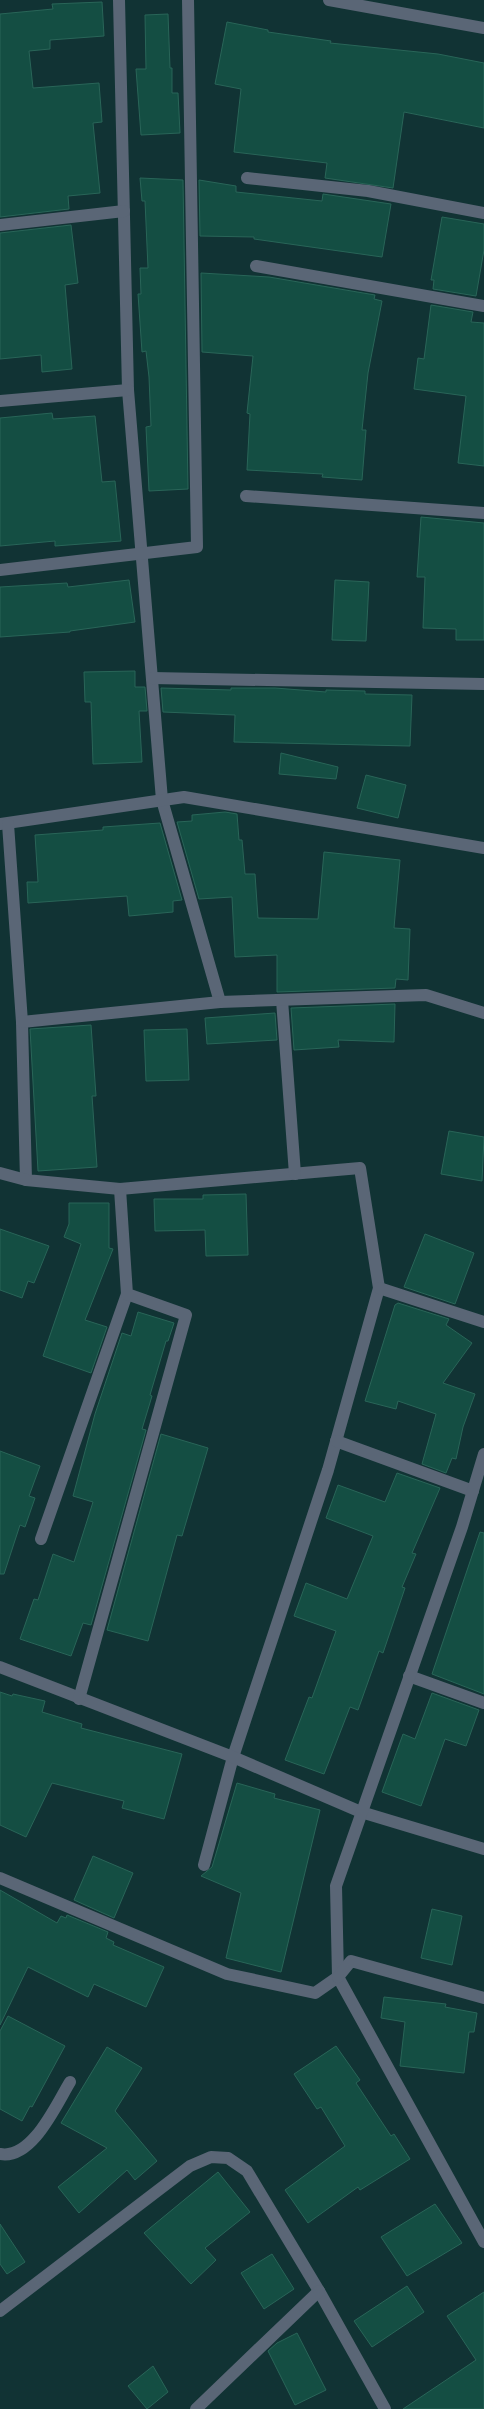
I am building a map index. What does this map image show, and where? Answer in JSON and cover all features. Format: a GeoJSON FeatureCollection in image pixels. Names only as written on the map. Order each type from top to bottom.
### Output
{"type":"FeatureCollection","features":[{"type":"Feature","properties":{"kind":"street"},"geometry":{"type":"LineString","coordinates":[[119,0],[128,390],[162,800],[220,1002]]}},
{"type":"Feature","properties":{"kind":"street"},"geometry":{"type":"LineString","coordinates":[[0,570],[140,552],[197,547],[188,0]]}},
{"type":"Feature","properties":{"kind":"street"},"geometry":{"type":"LineString","coordinates":[[329,0],[484,28]]}},
{"type":"Feature","properties":{"kind":"street"},"geometry":{"type":"LineString","coordinates":[[247,178],[368,191],[484,213]]}},
{"type":"Feature","properties":{"kind":"street"},"geometry":{"type":"LineString","coordinates":[[0,225],[124,211]]}},
{"type":"Feature","properties":{"kind":"street"},"geometry":{"type":"LineString","coordinates":[[256,266],[484,306]]}},
{"type":"Feature","properties":{"kind":"street"},"geometry":{"type":"LineString","coordinates":[[0,401],[128,390]]}},
{"type":"Feature","properties":{"kind":"street"},"geometry":{"type":"LineString","coordinates":[[246,496],[484,513]]}},
{"type":"Feature","properties":{"kind":"street"},"geometry":{"type":"LineString","coordinates":[[152,678],[484,684]]}},
{"type":"Feature","properties":{"kind":"street"},"geometry":{"type":"LineString","coordinates":[[26,1180],[22,1022],[4,824],[184,797],[484,848]]}},
{"type":"Feature","properties":{"kind":"street"},"geometry":{"type":"LineString","coordinates":[[22,1022],[220,1002],[426,995],[484,1013]]}},
{"type":"Feature","properties":{"kind":"street"},"geometry":{"type":"LineString","coordinates":[[282,1000],[295,1174]]}},
{"type":"Feature","properties":{"kind":"street"},"geometry":{"type":"LineString","coordinates":[[0,1173],[26,1180],[120,1189],[360,1168],[379,1288],[336,1441],[232,1757],[204,1865]]}},
{"type":"Feature","properties":{"kind":"street"},"geometry":{"type":"LineString","coordinates":[[41,1539],[127,1294],[120,1189]]}},
{"type":"Feature","properties":{"kind":"street"},"geometry":{"type":"LineString","coordinates":[[379,1288],[484,1322]]}},
{"type":"Feature","properties":{"kind":"street"},"geometry":{"type":"LineString","coordinates":[[79,1698],[186,1315],[127,1294]]}},
{"type":"Feature","properties":{"kind":"street"},"geometry":{"type":"LineString","coordinates":[[336,1441],[473,1491]]}},
{"type":"Feature","properties":{"kind":"street"},"geometry":{"type":"LineString","coordinates":[[484,1454],[473,1491],[336,1886],[338,1977],[484,2242]]}},
{"type":"Feature","properties":{"kind":"street"},"geometry":{"type":"LineString","coordinates":[[0,1668],[232,1757],[361,1812],[484,1849]]}},
{"type":"Feature","properties":{"kind":"street"},"geometry":{"type":"LineString","coordinates":[[409,1676],[484,1703]]}},
{"type":"Feature","properties":{"kind":"street"},"geometry":{"type":"LineString","coordinates":[[0,1878],[226,1974],[315,1993],[338,1977],[351,1961],[484,1998]]}},
{"type":"Feature","properties":{"kind":"street"},"geometry":{"type":"LineString","coordinates":[[0,2154],[21,2152],[34,2139],[70,2082]]}},
{"type":"Feature","properties":{"kind":"street"},"geometry":{"type":"LineString","coordinates":[[0,2311],[190,2166],[211,2157],[228,2158],[247,2171],[319,2291],[385,2409]]}},
{"type":"Feature","properties":{"kind":"street"},"geometry":{"type":"LineString","coordinates":[[196,2409],[319,2291]]}},
{"type":"Feature","properties":{"kind":"building"},"geometry":{"type":"Polygon","coordinates":[[[102,2],[104,36],[50,40],[50,49],[29,51],[33,88],[99,83],[102,122],[93,123],[100,193],[68,196],[69,209],[0,217],[0,14],[53,9],[52,4],[102,2]]]}},
{"type":"Feature","properties":{"kind":"building"},"geometry":{"type":"Polygon","coordinates":[[[168,14],[172,93],[178,93],[180,133],[141,135],[136,69],[146,69],[145,15],[168,14]]]}},
{"type":"Feature","properties":{"kind":"building"},"geometry":{"type":"Polygon","coordinates":[[[227,22],[268,30],[268,32],[331,41],[330,43],[438,54],[484,63],[484,128],[404,112],[393,188],[325,178],[327,163],[234,152],[241,89],[215,84],[227,22]]]}},
{"type":"Feature","properties":{"kind":"building"},"geometry":{"type":"Polygon","coordinates":[[[140,178],[183,180],[188,489],[149,491],[146,427],[151,426],[149,377],[146,351],[142,352],[138,294],[141,294],[140,268],[148,268],[145,201],[142,201],[140,178]]]}},
{"type":"Feature","properties":{"kind":"building"},"geometry":{"type":"Polygon","coordinates":[[[199,180],[236,186],[236,192],[322,201],[323,194],[391,204],[382,257],[254,239],[254,237],[200,236],[199,180]]]}},
{"type":"Feature","properties":{"kind":"building"},"geometry":{"type":"Polygon","coordinates":[[[442,217],[484,224],[484,250],[476,296],[433,289],[434,280],[431,280],[442,217]]]}},
{"type":"Feature","properties":{"kind":"building"},"geometry":{"type":"Polygon","coordinates":[[[71,225],[78,283],[65,285],[72,369],[42,372],[41,355],[0,359],[0,233],[71,225]]]}},
{"type":"Feature","properties":{"kind":"building"},"geometry":{"type":"Polygon","coordinates":[[[201,273],[269,277],[375,295],[374,299],[382,301],[368,373],[362,430],[366,430],[362,480],[322,477],[323,474],[247,470],[250,414],[247,413],[253,356],[202,352],[201,273]]]}},
{"type":"Feature","properties":{"kind":"building"},"geometry":{"type":"Polygon","coordinates":[[[431,305],[473,312],[471,322],[484,323],[484,466],[458,463],[466,396],[414,389],[418,358],[424,359],[431,305]]]}},
{"type":"Feature","properties":{"kind":"building"},"geometry":{"type":"Polygon","coordinates":[[[52,413],[53,419],[95,416],[102,482],[115,481],[121,541],[55,546],[55,541],[0,546],[0,418],[52,413]]]}},
{"type":"Feature","properties":{"kind":"building"},"geometry":{"type":"Polygon","coordinates":[[[421,517],[484,523],[484,640],[456,640],[456,629],[423,628],[425,577],[417,577],[421,517]]]}},
{"type":"Feature","properties":{"kind":"building"},"geometry":{"type":"Polygon","coordinates":[[[129,580],[135,622],[70,632],[0,637],[0,587],[67,583],[68,587],[129,580]]]}},
{"type":"Feature","properties":{"kind":"building"},"geometry":{"type":"Polygon","coordinates":[[[335,580],[369,582],[366,641],[332,640],[335,580]]]}},
{"type":"Feature","properties":{"kind":"building"},"geometry":{"type":"Polygon","coordinates":[[[135,671],[135,687],[145,687],[147,711],[139,711],[142,762],[93,764],[91,702],[85,702],[84,672],[135,671]]]}},
{"type":"Feature","properties":{"kind":"building"},"geometry":{"type":"Polygon","coordinates":[[[161,688],[231,690],[231,688],[275,688],[326,692],[326,690],[365,691],[365,694],[412,695],[410,746],[234,742],[235,715],[163,712],[161,688]]]}},
{"type":"Feature","properties":{"kind":"building"},"geometry":{"type":"Polygon","coordinates":[[[281,753],[338,767],[336,779],[279,774],[281,753]]]}},
{"type":"Feature","properties":{"kind":"building"},"geometry":{"type":"Polygon","coordinates":[[[366,775],[406,785],[398,818],[357,808],[366,775]]]}},
{"type":"Feature","properties":{"kind":"building"},"geometry":{"type":"Polygon","coordinates":[[[225,812],[237,814],[239,840],[242,840],[245,874],[255,874],[258,918],[318,919],[324,852],[400,860],[394,928],[410,929],[408,980],[396,979],[395,988],[277,992],[277,955],[235,957],[232,897],[199,899],[177,822],[192,821],[192,815],[225,812]]]}},
{"type":"Feature","properties":{"kind":"building"},"geometry":{"type":"Polygon","coordinates":[[[160,823],[182,900],[173,901],[173,912],[129,916],[127,896],[28,903],[27,882],[38,882],[35,835],[103,830],[103,827],[160,823]]]}},
{"type":"Feature","properties":{"kind":"building"},"geometry":{"type":"Polygon","coordinates":[[[395,1004],[394,1042],[338,1040],[339,1047],[294,1050],[291,1008],[395,1004]]]}},
{"type":"Feature","properties":{"kind":"building"},"geometry":{"type":"Polygon","coordinates":[[[275,1013],[277,1040],[207,1044],[205,1018],[275,1013]]]}},
{"type":"Feature","properties":{"kind":"building"},"geometry":{"type":"Polygon","coordinates":[[[91,1025],[96,1096],[92,1096],[97,1167],[38,1171],[30,1029],[91,1025]]]}},
{"type":"Feature","properties":{"kind":"building"},"geometry":{"type":"Polygon","coordinates":[[[187,1029],[189,1080],[146,1081],[144,1030],[187,1029]]]}},
{"type":"Feature","properties":{"kind":"building"},"geometry":{"type":"Polygon","coordinates":[[[449,1131],[484,1137],[482,1181],[441,1174],[449,1131]]]}},
{"type":"Feature","properties":{"kind":"building"},"geometry":{"type":"Polygon","coordinates":[[[246,1194],[248,1255],[206,1256],[205,1230],[155,1231],[154,1199],[203,1199],[203,1195],[246,1194]]]}},
{"type":"Feature","properties":{"kind":"building"},"geometry":{"type":"Polygon","coordinates":[[[69,1203],[109,1203],[109,1248],[113,1249],[85,1320],[107,1327],[91,1373],[43,1356],[81,1244],[64,1237],[69,1224],[69,1203]]]}},
{"type":"Feature","properties":{"kind":"building"},"geometry":{"type":"Polygon","coordinates":[[[0,1229],[49,1246],[34,1283],[28,1281],[22,1298],[0,1290],[0,1229]]]}},
{"type":"Feature","properties":{"kind":"building"},"geometry":{"type":"Polygon","coordinates":[[[425,1234],[474,1253],[455,1304],[404,1287],[425,1234]]]}},
{"type":"Feature","properties":{"kind":"building"},"geometry":{"type":"Polygon","coordinates":[[[398,1303],[449,1319],[446,1325],[472,1343],[443,1383],[475,1394],[463,1427],[456,1459],[452,1458],[446,1473],[422,1464],[436,1414],[398,1401],[396,1409],[365,1401],[395,1305],[398,1303]]]}},
{"type":"Feature","properties":{"kind":"building"},"geometry":{"type":"Polygon","coordinates":[[[138,1312],[174,1323],[168,1341],[166,1341],[150,1395],[152,1396],[142,1429],[146,1430],[91,1625],[83,1623],[71,1656],[20,1639],[34,1599],[38,1600],[53,1554],[74,1562],[93,1502],[73,1496],[95,1414],[122,1333],[131,1336],[138,1312]]]}},
{"type":"Feature","properties":{"kind":"building"},"geometry":{"type":"Polygon","coordinates":[[[161,1434],[208,1448],[182,1536],[177,1535],[148,1641],[107,1630],[161,1434]]]}},
{"type":"Feature","properties":{"kind":"building"},"geometry":{"type":"Polygon","coordinates":[[[0,1451],[40,1466],[29,1496],[35,1498],[25,1527],[20,1525],[4,1574],[0,1574],[0,1451]]]}},
{"type":"Feature","properties":{"kind":"building"},"geometry":{"type":"Polygon","coordinates":[[[397,1473],[440,1488],[412,1553],[416,1554],[402,1587],[405,1588],[383,1653],[379,1651],[358,1710],[350,1707],[324,1774],[285,1760],[309,1697],[312,1698],[336,1631],[294,1616],[306,1583],[347,1599],[373,1536],[326,1518],[338,1485],[385,1502],[397,1473]]]}},
{"type":"Feature","properties":{"kind":"building"},"geometry":{"type":"Polygon","coordinates":[[[480,1532],[484,1533],[484,1694],[432,1674],[480,1532]]]}},
{"type":"Feature","properties":{"kind":"building"},"geometry":{"type":"Polygon","coordinates":[[[0,1692],[12,1696],[13,1694],[45,1701],[42,1712],[82,1724],[81,1728],[182,1754],[164,1819],[122,1808],[124,1801],[52,1783],[26,1837],[0,1825],[0,1692]]]}},
{"type":"Feature","properties":{"kind":"building"},"geometry":{"type":"Polygon","coordinates":[[[432,1693],[479,1710],[466,1746],[445,1739],[421,1806],[382,1792],[403,1734],[415,1739],[432,1693]]]}},
{"type":"Feature","properties":{"kind":"building"},"geometry":{"type":"Polygon","coordinates":[[[237,1783],[275,1794],[274,1798],[320,1810],[281,1972],[226,1958],[241,1893],[201,1876],[212,1867],[237,1783]]]}},
{"type":"Feature","properties":{"kind":"building"},"geometry":{"type":"Polygon","coordinates":[[[93,1856],[133,1873],[114,1918],[74,1900],[93,1856]]]}},
{"type":"Feature","properties":{"kind":"building"},"geometry":{"type":"Polygon","coordinates":[[[0,1890],[57,1923],[61,1916],[66,1918],[67,1915],[108,1932],[106,1938],[114,1942],[113,1945],[164,1967],[146,2007],[94,1984],[88,1997],[28,1967],[0,2025],[0,1890]]]}},
{"type":"Feature","properties":{"kind":"building"},"geometry":{"type":"Polygon","coordinates":[[[432,1909],[462,1916],[452,1965],[421,1958],[432,1909]]]}},
{"type":"Feature","properties":{"kind":"building"},"geometry":{"type":"Polygon","coordinates":[[[384,1997],[446,2004],[445,2007],[477,2013],[474,2032],[469,2032],[464,2073],[400,2066],[405,2022],[381,2018],[384,1997]]]}},
{"type":"Feature","properties":{"kind":"building"},"geometry":{"type":"Polygon","coordinates":[[[8,2016],[65,2046],[32,2107],[30,2106],[22,2121],[0,2109],[0,2031],[8,2016]]]}},
{"type":"Feature","properties":{"kind":"building"},"geometry":{"type":"Polygon","coordinates":[[[336,2046],[360,2080],[356,2083],[391,2136],[394,2134],[410,2159],[360,2190],[358,2187],[308,2223],[285,2190],[345,2146],[321,2107],[317,2109],[294,2074],[336,2046]]]}},
{"type":"Feature","properties":{"kind":"building"},"geometry":{"type":"Polygon","coordinates":[[[107,2047],[142,2068],[115,2111],[157,2161],[135,2180],[127,2170],[79,2213],[58,2187],[107,2148],[61,2123],[107,2047]]]}},
{"type":"Feature","properties":{"kind":"building"},"geometry":{"type":"Polygon","coordinates":[[[218,2172],[250,2212],[205,2248],[216,2260],[191,2284],[144,2233],[218,2172]]]}},
{"type":"Feature","properties":{"kind":"building"},"geometry":{"type":"Polygon","coordinates":[[[435,2204],[462,2243],[407,2276],[381,2237],[435,2204]]]}},
{"type":"Feature","properties":{"kind":"building"},"geometry":{"type":"Polygon","coordinates":[[[0,2224],[25,2262],[7,2274],[0,2264],[0,2224]]]}},
{"type":"Feature","properties":{"kind":"building"},"geometry":{"type":"Polygon","coordinates":[[[272,2254],[294,2289],[264,2309],[241,2273],[272,2254]]]}},
{"type":"Feature","properties":{"kind":"building"},"geometry":{"type":"Polygon","coordinates":[[[407,2286],[424,2312],[372,2347],[354,2321],[407,2286]]]}},
{"type":"Feature","properties":{"kind":"building"},"geometry":{"type":"Polygon","coordinates":[[[484,2292],[484,2409],[403,2409],[476,2360],[447,2316],[484,2292]]]}},
{"type":"Feature","properties":{"kind":"building"},"geometry":{"type":"Polygon","coordinates":[[[297,2333],[326,2390],[295,2405],[268,2351],[277,2343],[297,2333]]]}},
{"type":"Feature","properties":{"kind":"building"},"geometry":{"type":"Polygon","coordinates":[[[153,2366],[168,2392],[147,2409],[128,2386],[153,2366]]]}}]}
